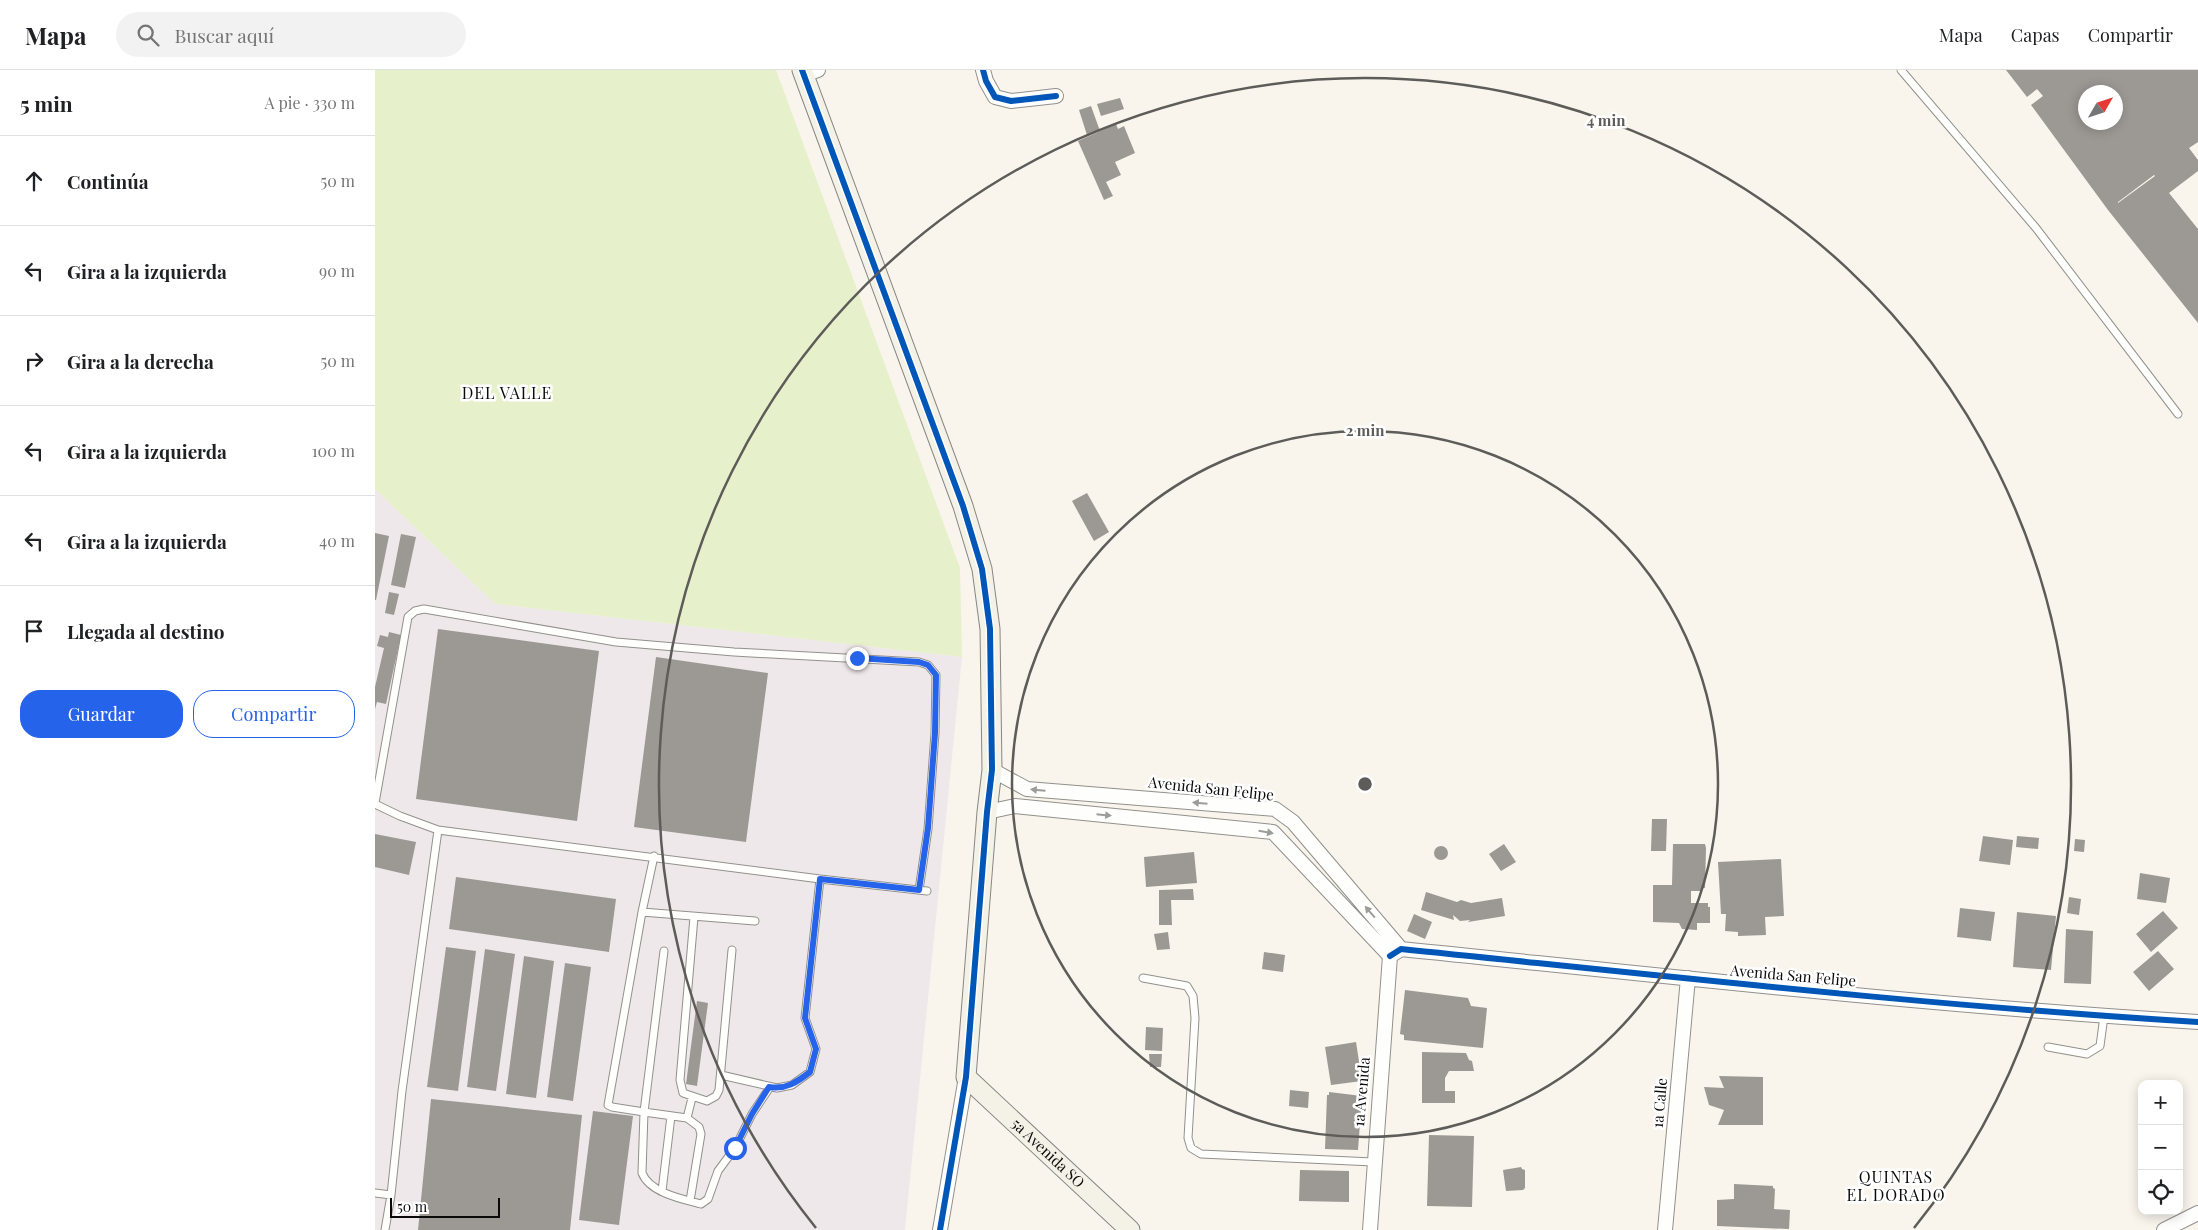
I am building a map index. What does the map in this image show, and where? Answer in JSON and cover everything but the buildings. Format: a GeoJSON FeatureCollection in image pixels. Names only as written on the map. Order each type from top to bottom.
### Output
{"type":"FeatureCollection","features":[{"type":"Feature","properties":{"kind":"street"},"geometry":{"type":"LineString","coordinates":[[983,70],[986,82],[995,98],[1011,101],[1056,96]]}},
{"type":"Feature","properties":{"kind":"street"},"geometry":{"type":"LineString","coordinates":[[808,72],[963,506],[982,569],[990,629],[992,770],[966,1077],[940,1230]]}},
{"type":"Feature","properties":{"kind":"street","name":"Avenida San Felipe"},"geometry":{"type":"LineString","coordinates":[[992,770],[1027,789],[1275,809],[1293,822],[1395,952],[2104,1016],[2198,1022]]}},
{"type":"Feature","properties":{"kind":"street"},"geometry":{"type":"LineString","coordinates":[[987,812],[1015,806],[1273,832],[1395,952]]}},
{"type":"Feature","properties":{"kind":"street","name":"1a Avenida"},"geometry":{"type":"LineString","coordinates":[[1369,1230],[1373,1162],[1395,952]]}},
{"type":"Feature","properties":{"kind":"street","name":"1a Calle"},"geometry":{"type":"LineString","coordinates":[[1665,1230],[1688,978]]}},
{"type":"Feature","properties":{"kind":"street","name":"5a Avenida SO"},"geometry":{"type":"LineString","coordinates":[[966,1077],[1129,1230]]}},
{"type":"Feature","properties":{"kind":"street"},"geometry":{"type":"LineString","coordinates":[[2164,1230],[2198,1213]]}},
{"type":"Feature","properties":{"kind":"lane"},"geometry":{"type":"LineString","coordinates":[[1901,70],[2036,228],[2179,414]]}},
{"type":"Feature","properties":{"kind":"lane"},"geometry":{"type":"LineString","coordinates":[[424,609],[617,642],[734,652],[919,662],[928,665],[936,675],[935,733],[923,890],[820,879],[654,856],[438,830],[400,816],[375,803],[408,617],[415,611],[424,609]]}},
{"type":"Feature","properties":{"kind":"lane"},"geometry":{"type":"LineString","coordinates":[[385,1230],[438,830]]}},
{"type":"Feature","properties":{"kind":"lane"},"geometry":{"type":"LineString","coordinates":[[654,856],[642,912],[608,1105],[687,1118],[699,1127],[701,1134],[690,1201]]}},
{"type":"Feature","properties":{"kind":"lane"},"geometry":{"type":"LineString","coordinates":[[721,1075],[777,1088],[792,1085],[810,1072],[816,1049],[805,1018],[820,879]]}},
{"type":"Feature","properties":{"kind":"lane"},"geometry":{"type":"LineString","coordinates":[[642,912],[755,921]]}},
{"type":"Feature","properties":{"kind":"lane"},"geometry":{"type":"LineString","coordinates":[[694,917],[680,1080],[683,1093],[692,1098],[707,1101],[717,1096],[721,1075],[732,950]]}},
{"type":"Feature","properties":{"kind":"lane"},"geometry":{"type":"LineString","coordinates":[[663,952],[644,1112],[642,1173],[645,1180],[662,1191],[690,1201],[701,1204],[708,1199],[718,1171],[735,1148],[752,1114],[769,1087]]}},
{"type":"Feature","properties":{"kind":"lane"},"geometry":{"type":"LineString","coordinates":[[1143,978],[1187,986],[1193,996],[1195,1018],[1188,1138],[1191,1148],[1201,1154],[1373,1162]]}},
{"type":"Feature","properties":{"kind":"lane"},"geometry":{"type":"LineString","coordinates":[[2048,1046],[2087,1054],[2100,1046],[2104,1016]]}},
{"type":"Feature","properties":{"kind":"lane"},"geometry":{"type":"LineString","coordinates":[[687,1118],[692,1098]]}},
{"type":"Feature","properties":{"kind":"lane"},"geometry":{"type":"LineString","coordinates":[[662,1191],[671,1116]]}},
{"type":"Feature","properties":{"kind":"lane"},"geometry":{"type":"LineString","coordinates":[[375,1193],[391,1195]]}},
{"type":"Feature","properties":{"kind":"shaded area"},"geometry":{"type":"Polygon","coordinates":[[[375,489],[495,604],[962,657],[905,1230],[375,1230],[375,489]]]}},
{"type":"Feature","properties":{"kind":"green space"},"geometry":{"type":"Polygon","coordinates":[[[375,70],[776,70],[960,568],[962,657],[495,604],[375,489],[375,70]]]}},
{"type":"Feature","properties":{"kind":"cycle path"},"geometry":{"type":"LineString","coordinates":[[802,70],[963,506],[982,569],[990,629],[992,770],[966,1077],[940,1230]]}},
{"type":"Feature","properties":{"kind":"cycle path"},"geometry":{"type":"LineString","coordinates":[[983,70],[986,81],[995,97],[1011,101],[1056,96]]}},
{"type":"Feature","properties":{"kind":"cycle path"},"geometry":{"type":"LineString","coordinates":[[1390,956],[1401,949],[1899,999],[2198,1022]]}},
{"type":"Feature","properties":{"kind":"district","name":"DEL VALLE"},"geometry":{"type":"Point","coordinates":[507,393]}},
{"type":"Feature","properties":{"kind":"district","name":"QUINTAS EL DORADO"},"geometry":{"type":"Point","coordinates":[1896,1186]}},
{"type":"Feature","properties":{"kind":"route"},"geometry":{"type":"LineString","coordinates":[[735,1148],[752,1114],[769,1087],[777,1088],[792,1085],[810,1072],[816,1049],[805,1018],[820,879],[919,890],[928,828],[935,733],[936,675],[928,665],[919,662],[857,658]]}}]}
